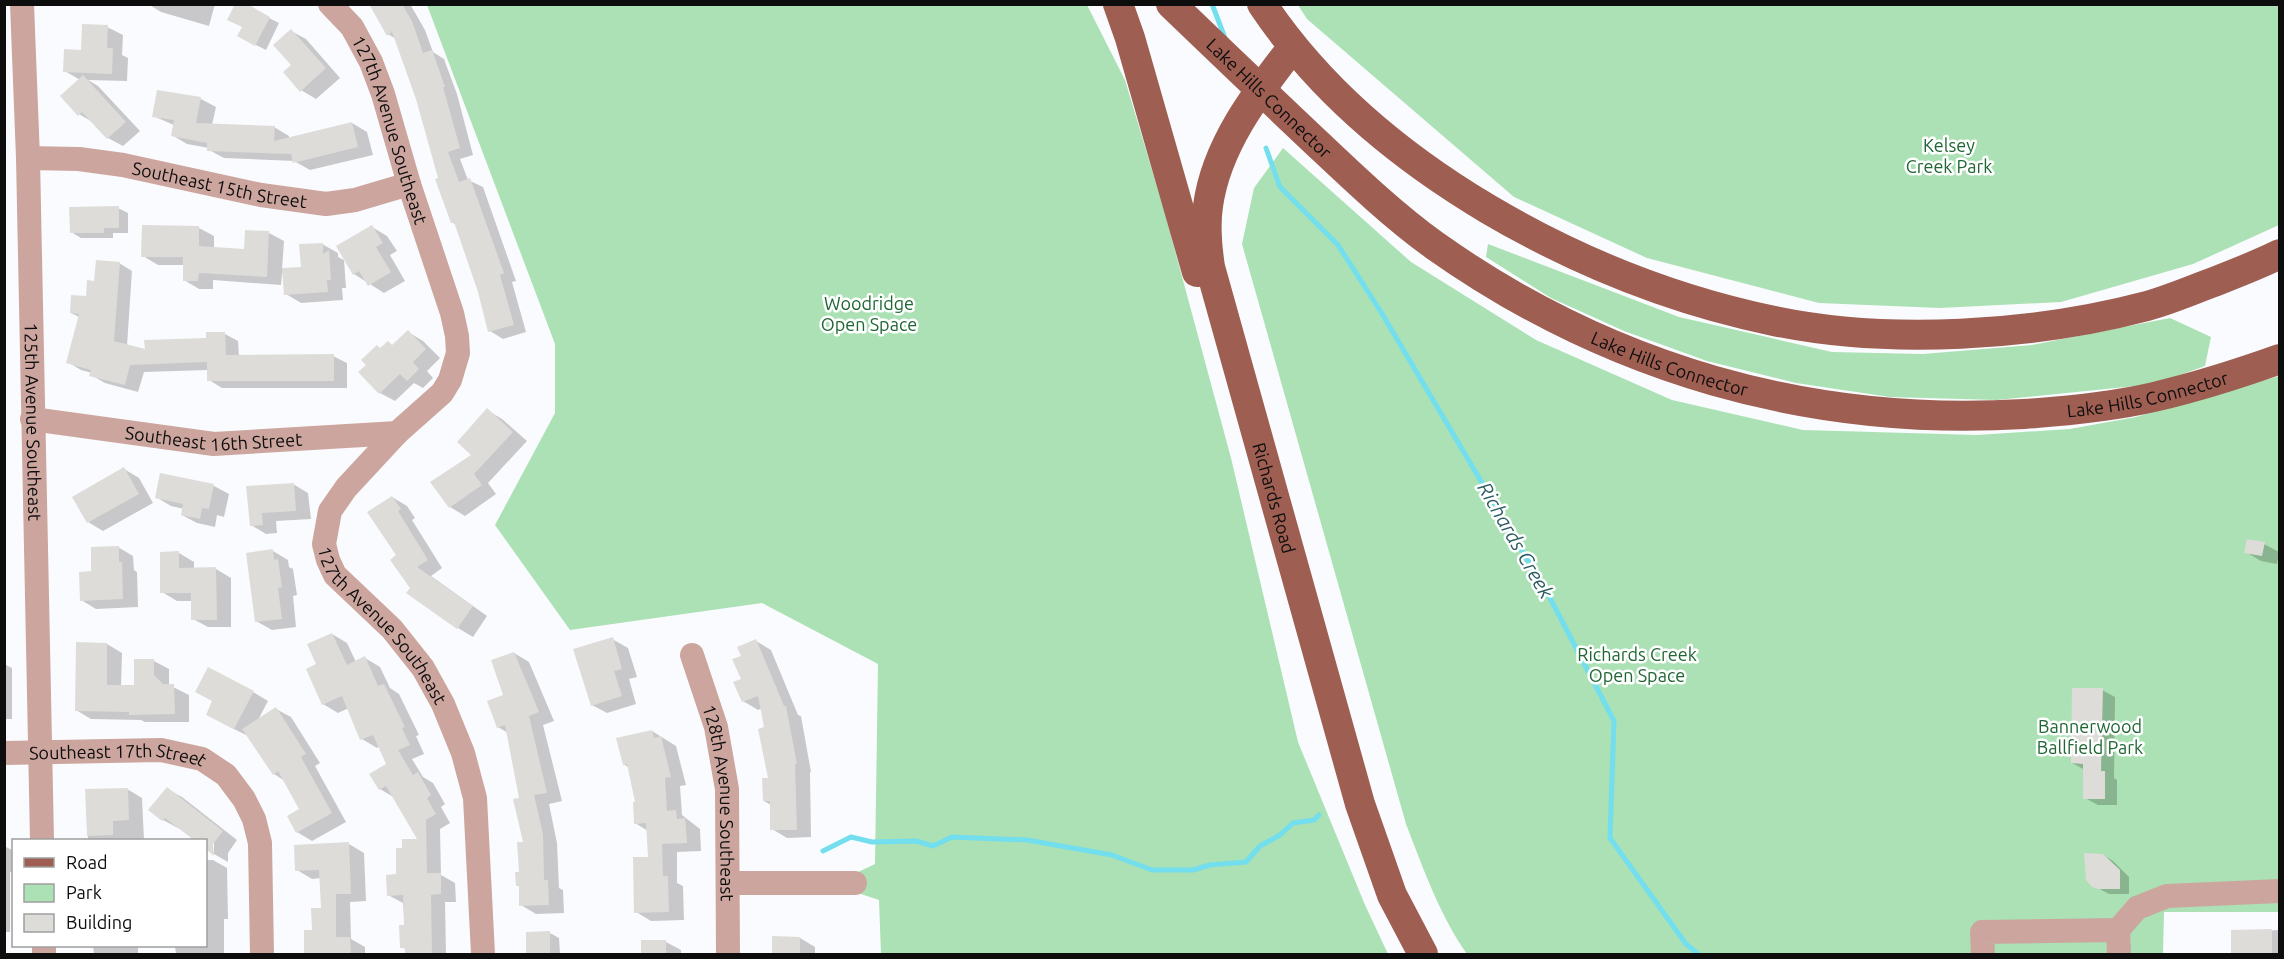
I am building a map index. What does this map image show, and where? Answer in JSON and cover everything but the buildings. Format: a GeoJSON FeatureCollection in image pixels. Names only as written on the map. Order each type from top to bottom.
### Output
{"type":"FeatureCollection","features":[{"type":"Feature","properties":{"kind":"main road"},"geometry":{"type":"LineString","coordinates":[[1118,4],[1130,38],[1196,270],[1242,389]]}},
{"type":"Feature","properties":{"kind":"main road","name":"Lake Hills Connector"},"geometry":{"type":"LineString","coordinates":[[1171,4],[1372,195],[1432,243],[1473,271],[1535,307],[1636,356],[1689,375],[1737,389],[1858,411],[1971,417],[2113,405],[2199,386],[2280,358]]}},
{"type":"Feature","properties":{"kind":"main road"},"geometry":{"type":"LineString","coordinates":[[1262,4],[1292,48],[1339,97],[1395,147],[1434,176],[1529,233],[1620,274],[1728,310],[1776,322],[1841,331],[1895,334],[1964,333],[2077,321],[2149,306],[2280,254]]}},
{"type":"Feature","properties":{"kind":"main road","name":"Richards Road"},"geometry":{"type":"LineString","coordinates":[[1292,48],[1239,121],[1228,144],[1207,207],[1207,246],[1210,267],[1242,389],[1360,804],[1392,895],[1423,954]]}},
{"type":"Feature","properties":{"kind":"street","name":"125th Avenue Southeast"},"geometry":{"type":"LineString","coordinates":[[22,4],[28,158],[42,839]]}},
{"type":"Feature","properties":{"kind":"street","name":"127th Avenue Southeast"},"geometry":{"type":"LineString","coordinates":[[330,4],[352,27],[371,62],[383,94],[409,184],[452,313],[458,353],[450,380],[442,393],[397,433],[346,488],[330,511],[324,544],[335,575],[392,629],[423,668],[444,704],[463,753],[475,798],[483,954]]}},
{"type":"Feature","properties":{"kind":"street","name":"Southeast 15th Street"},"geometry":{"type":"LineString","coordinates":[[28,158],[79,159],[123,165],[261,195],[326,204],[355,200],[409,184]]}},
{"type":"Feature","properties":{"kind":"street","name":"Southeast 16th Street"},"geometry":{"type":"LineString","coordinates":[[32,419],[214,444],[397,433]]}},
{"type":"Feature","properties":{"kind":"street","name":"128th Avenue Southeast"},"geometry":{"type":"LineString","coordinates":[[692,655],[707,697],[723,761],[727,789],[728,954]]}},
{"type":"Feature","properties":{"kind":"street","name":"Southeast 17th Street"},"geometry":{"type":"LineString","coordinates":[[4,753],[161,750],[202,759],[226,775],[244,799],[254,819],[260,843],[262,954]]}},
{"type":"Feature","properties":{"kind":"street"},"geometry":{"type":"LineString","coordinates":[[728,882],[855,882]]}},
{"type":"Feature","properties":{"kind":"street"},"geometry":{"type":"LineString","coordinates":[[2119,954],[2118,930],[2136,908],[2167,896],[2280,891]]}},
{"type":"Feature","properties":{"kind":"street"},"geometry":{"type":"LineString","coordinates":[[1983,943],[2118,930]]}},
{"type":"Feature","properties":{"kind":"green space","name":"Woodridge Open Space"},"geometry":{"type":"Polygon","coordinates":[[[427,5],[1087,5],[1125,80],[1164,210],[1231,458],[1298,742],[1365,905],[1388,954],[881,954],[879,900],[855,892],[856,873],[875,864],[878,664],[762,603],[570,630],[495,525],[555,413],[555,344],[427,5]]]}},
{"type":"Feature","properties":{"kind":"green space","name":"Kelsey Creek Park"},"geometry":{"type":"Polygon","coordinates":[[[1298,5],[2279,5],[2279,225],[2193,264],[2061,302],[1940,308],[1819,303],[1647,258],[1514,197],[1307,19],[1298,5]]]}},
{"type":"Feature","properties":{"kind":"green space","name":"Richards Creek Open Space"},"geometry":{"type":"Polygon","coordinates":[[[1283,148],[1411,262],[1536,340],[1672,400],[1803,430],[1977,435],[2070,429],[2136,417],[2279,376],[2279,912],[2164,912],[2163,954],[1467,954],[1440,908],[1406,824],[1242,244],[1254,188],[1283,148]]]}},
{"type":"Feature","properties":{"kind":"green space"},"geometry":{"type":"Polygon","coordinates":[[[1488,244],[1679,317],[1832,352],[1923,354],[2032,345],[2170,318],[2211,337],[2205,366],[2155,384],[1997,400],[1890,397],[1796,383],[1707,361],[1624,331],[1551,298],[1486,257],[1488,244]]]}},
{"type":"Feature","properties":{"kind":"waterway","name":"Richards Creek"},"geometry":{"type":"LineString","coordinates":[[1212,4],[1225,38]]}},
{"type":"Feature","properties":{"kind":"waterway","name":"Richards Creek"},"geometry":{"type":"LineString","coordinates":[[1266,148],[1280,187],[1338,245],[1381,312],[1550,598],[1614,721],[1610,838],[1686,944],[1698,954]]}},
{"type":"Feature","properties":{"kind":"waterway"},"geometry":{"type":"LineString","coordinates":[[823,851],[851,837],[872,842],[916,841],[933,846],[952,837],[1027,840],[1112,855],[1152,870],[1193,870],[1210,865],[1246,862],[1260,846],[1280,835],[1293,823],[1314,820],[1319,815]]}},
{"type":"Feature","properties":{"kind":"park label","name":"Bannerwood Ballfield Park"},"geometry":{"type":"Point","coordinates":[2090,736]}}]}
